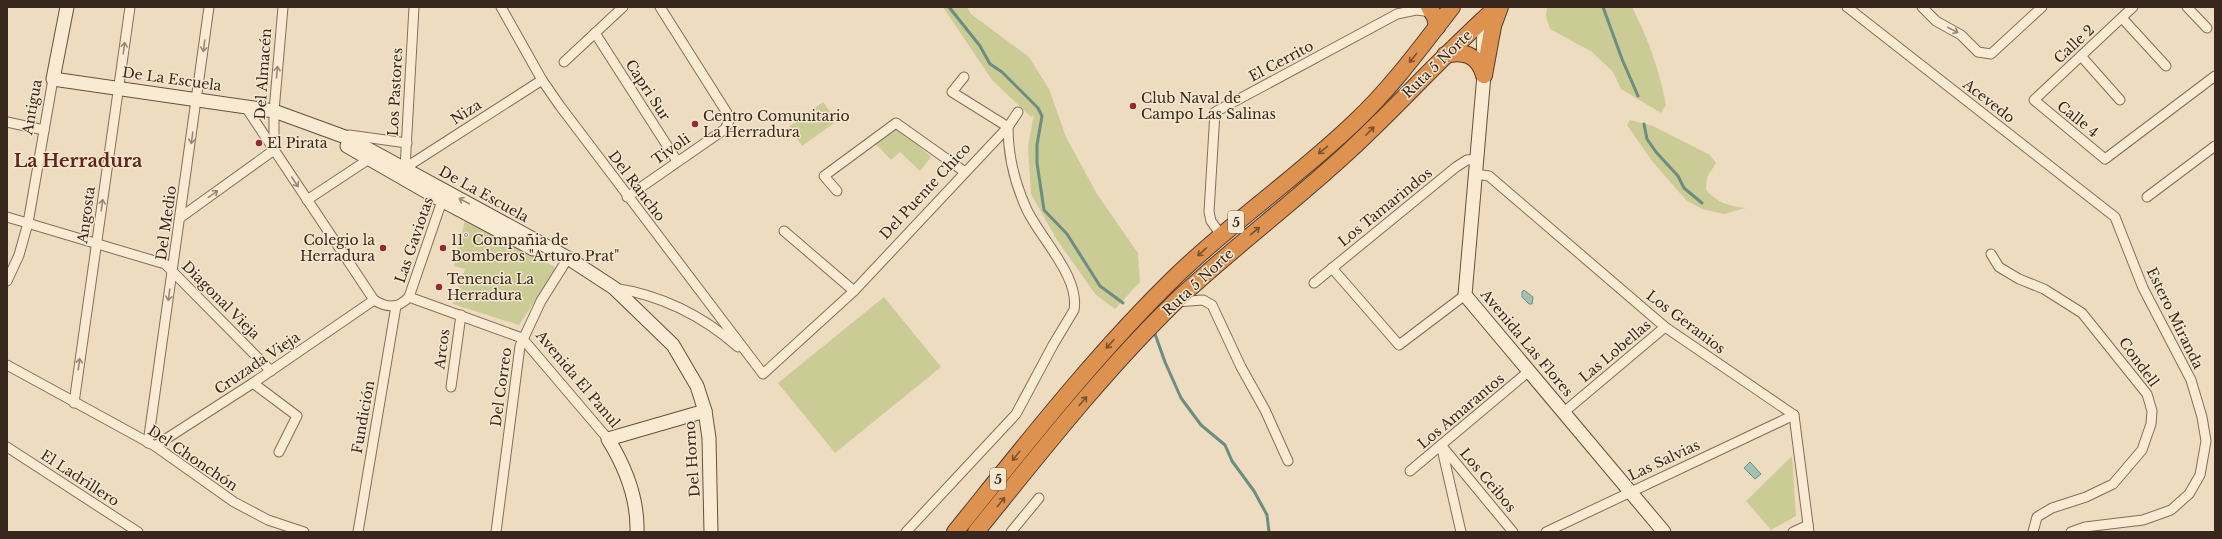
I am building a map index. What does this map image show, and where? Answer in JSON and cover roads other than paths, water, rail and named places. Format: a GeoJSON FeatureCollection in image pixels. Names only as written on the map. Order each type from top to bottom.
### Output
{"type":"FeatureCollection","features":[{"type":"Feature","properties":{"kind":"highway","name":"Ruta 5 Norte"},"geometry":{"type":"LineString","coordinates":[[955,532],[1102,353],[1172,281],[1221,235],[1362,115],[1398,77],[1433,15],[1452,7]]}},
{"type":"Feature","properties":{"kind":"highway","name":"Ruta 5 Norte"},"geometry":{"type":"LineString","coordinates":[[976,532],[1086,397],[1175,302],[1217,264],[1349,152],[1483,13],[1499,7]]}},
{"type":"Feature","properties":{"kind":"highway"},"geometry":{"type":"LineString","coordinates":[[1484,74],[1492,32],[1499,7]]}},
{"type":"Feature","properties":{"kind":"highway"},"geometry":{"type":"LineString","coordinates":[[1444,55],[1455,52],[1469,54],[1479,63],[1484,74]]}},
{"type":"Feature","properties":{"kind":"street","name":"Antigua"},"geometry":{"type":"LineString","coordinates":[[7,281],[19,256],[28,223],[67,7]]}},
{"type":"Feature","properties":{"kind":"street","name":"Angosta"},"geometry":{"type":"LineString","coordinates":[[74,403],[130,7]]}},
{"type":"Feature","properties":{"kind":"street","name":"Del Medio"},"geometry":{"type":"LineString","coordinates":[[151,445],[209,7]]}},
{"type":"Feature","properties":{"kind":"street","name":"Del Almacén"},"geometry":{"type":"LineString","coordinates":[[274,150],[274,111],[282,7]]}},
{"type":"Feature","properties":{"kind":"street","name":"Los Pastores"},"geometry":{"type":"LineString","coordinates":[[401,171],[407,143],[414,7]]}},
{"type":"Feature","properties":{"kind":"street","name":"Del Rancho"},"geometry":{"type":"LineString","coordinates":[[501,7],[542,80],[627,197],[763,374]]}},
{"type":"Feature","properties":{"kind":"street"},"geometry":{"type":"LineString","coordinates":[[564,62],[596,34],[623,7]]}},
{"type":"Feature","properties":{"kind":"street","name":"Tivoli"},"geometry":{"type":"LineString","coordinates":[[627,197],[725,129],[729,121],[727,113],[660,7]]}},
{"type":"Feature","properties":{"kind":"street","name":"Acevedo"},"geometry":{"type":"LineString","coordinates":[[1847,7],[2114,217]]}},
{"type":"Feature","properties":{"kind":"street"},"geometry":{"type":"LineString","coordinates":[[1922,7],[1936,21],[1961,35],[1978,52],[1991,54],[2042,7]]}},
{"type":"Feature","properties":{"kind":"street","name":"Calle 2"},"geometry":{"type":"LineString","coordinates":[[2034,100],[2133,7]]}},
{"type":"Feature","properties":{"kind":"street"},"geometry":{"type":"LineString","coordinates":[[2187,7],[2207,28]]}},
{"type":"Feature","properties":{"kind":"street","name":"El Cerrito"},"geometry":{"type":"LineString","coordinates":[[1221,235],[1211,221],[1209,212],[1215,112],[1397,14],[1416,10],[1433,15]]}},
{"type":"Feature","properties":{"kind":"street","name":"Avenida Las Flores"},"geometry":{"type":"LineString","coordinates":[[1483,13],[1484,74],[1465,295],[1664,532]]}},
{"type":"Feature","properties":{"kind":"street"},"geometry":{"type":"LineString","coordinates":[[2122,18],[2166,66]]}},
{"type":"Feature","properties":{"kind":"street","name":"Capri Sur"},"geometry":{"type":"LineString","coordinates":[[596,34],[677,161]]}},
{"type":"Feature","properties":{"kind":"street"},"geometry":{"type":"LineString","coordinates":[[2081,56],[2120,100]]}},
{"type":"Feature","properties":{"kind":"street","name":"Calle 4"},"geometry":{"type":"LineString","coordinates":[[2034,100],[2105,159],[2215,76]]}},
{"type":"Feature","properties":{"kind":"street"},"geometry":{"type":"LineString","coordinates":[[906,532],[966,470],[1016,414],[1053,345],[1074,310],[1076,300],[1072,283],[1026,208],[1008,150],[1008,126],[952,92],[964,77]]}},
{"type":"Feature","properties":{"kind":"street","name":"De La Escuela"},"geometry":{"type":"LineString","coordinates":[[53,79],[274,111],[330,133],[348,138],[443,196],[614,288],[638,311]]}},
{"type":"Feature","properties":{"kind":"street","name":"Niza"},"geometry":{"type":"LineString","coordinates":[[401,171],[542,80]]}},
{"type":"Feature","properties":{"kind":"street"},"geometry":{"type":"LineString","coordinates":[[245,106],[374,300],[384,306],[396,306],[409,297]]}},
{"type":"Feature","properties":{"kind":"street","name":"Del Puente Chico"},"geometry":{"type":"LineString","coordinates":[[763,374],[854,291],[1008,126],[1018,112]]}},
{"type":"Feature","properties":{"kind":"street"},"geometry":{"type":"LineString","coordinates":[[7,122],[44,130]]}},
{"type":"Feature","properties":{"kind":"street"},"geometry":{"type":"LineString","coordinates":[[837,191],[824,176],[896,123],[965,172]]}},
{"type":"Feature","properties":{"kind":"street","name":"De La Escuela"},"geometry":{"type":"LineString","coordinates":[[330,133],[407,143]]}},
{"type":"Feature","properties":{"kind":"street","name":"De La Escuela"},"geometry":{"type":"LineString","coordinates":[[330,133],[340,142],[369,159],[401,171]]}},
{"type":"Feature","properties":{"kind":"street"},"geometry":{"type":"LineString","coordinates":[[2147,197],[2215,146]]}},
{"type":"Feature","properties":{"kind":"street"},"geometry":{"type":"LineString","coordinates":[[181,217],[274,150]]}},
{"type":"Feature","properties":{"kind":"street"},"geometry":{"type":"LineString","coordinates":[[307,200],[369,159]]}},
{"type":"Feature","properties":{"kind":"street","name":"Los Tamarindos"},"geometry":{"type":"LineString","coordinates":[[1314,283],[1460,164],[1467,160],[1477,159]]}},
{"type":"Feature","properties":{"kind":"street","name":"Los Geranios"},"geometry":{"type":"LineString","coordinates":[[1475,174],[1489,176],[1665,327],[1794,415]]}},
{"type":"Feature","properties":{"kind":"street","name":"Las Gaviotas"},"geometry":{"type":"LineString","coordinates":[[409,297],[443,196]]}},
{"type":"Feature","properties":{"kind":"street","name":"Diagonal Vieja"},"geometry":{"type":"LineString","coordinates":[[7,217],[156,260],[165,264],[271,371]]}},
{"type":"Feature","properties":{"kind":"street","name":"Estero Miranda"},"geometry":{"type":"LineString","coordinates":[[2071,532],[2085,527],[2143,520],[2171,510],[2189,494],[2200,475],[2206,441],[2202,417],[2191,380],[2143,288],[2114,217]]}},
{"type":"Feature","properties":{"kind":"street"},"geometry":{"type":"LineString","coordinates":[[784,230],[854,291]]}},
{"type":"Feature","properties":{"kind":"street","name":"Condell"},"geometry":{"type":"LineString","coordinates":[[1991,254],[1999,267],[2019,280],[2044,289],[2082,313],[2147,394],[2152,411],[2151,424],[2142,450],[2113,484],[2086,497],[2052,508],[2036,517],[2033,532]]}},
{"type":"Feature","properties":{"kind":"street","name":"De La Escuela"},"geometry":{"type":"LineString","coordinates":[[566,261],[638,311]]}},
{"type":"Feature","properties":{"kind":"street","name":"Del Correo"},"geometry":{"type":"LineString","coordinates":[[496,532],[522,338],[541,301],[566,261]]}},
{"type":"Feature","properties":{"kind":"street"},"geometry":{"type":"LineString","coordinates":[[1332,268],[1399,345],[1465,295]]}},
{"type":"Feature","properties":{"kind":"street"},"geometry":{"type":"LineString","coordinates":[[614,288],[647,294],[691,314],[726,337],[754,361]]}},
{"type":"Feature","properties":{"kind":"street","name":"Avenida El Panul"},"geometry":{"type":"LineString","coordinates":[[409,297],[522,338],[608,439],[619,457],[630,484],[636,512],[636,532]]}},
{"type":"Feature","properties":{"kind":"street","name":"Cruzada Vieja"},"geometry":{"type":"LineString","coordinates":[[151,445],[253,383],[374,300]]}},
{"type":"Feature","properties":{"kind":"street"},"geometry":{"type":"LineString","coordinates":[[1175,302],[1204,300],[1212,305],[1241,367],[1265,410],[1288,460]]}},
{"type":"Feature","properties":{"kind":"street","name":"Fundición"},"geometry":{"type":"LineString","coordinates":[[358,532],[396,306]]}},
{"type":"Feature","properties":{"kind":"street","name":"Del Horno"},"geometry":{"type":"LineString","coordinates":[[638,311],[662,332],[682,358],[697,386],[705,411],[709,438],[712,532]]}},
{"type":"Feature","properties":{"kind":"street","name":"Arcos"},"geometry":{"type":"LineString","coordinates":[[451,387],[461,315]]}},
{"type":"Feature","properties":{"kind":"street","name":"Las Lobellas"},"geometry":{"type":"LineString","coordinates":[[1564,412],[1665,327]]}},
{"type":"Feature","properties":{"kind":"street","name":"Del Chonchón"},"geometry":{"type":"LineString","coordinates":[[7,365],[151,445],[234,502],[268,520],[304,532]]}},
{"type":"Feature","properties":{"kind":"street","name":"Los Amarantos"},"geometry":{"type":"LineString","coordinates":[[1410,471],[1529,371]]}},
{"type":"Feature","properties":{"kind":"street"},"geometry":{"type":"LineString","coordinates":[[253,383],[297,416],[279,452]]}},
{"type":"Feature","properties":{"kind":"street"},"geometry":{"type":"LineString","coordinates":[[608,439],[705,411]]}},
{"type":"Feature","properties":{"kind":"street"},"geometry":{"type":"LineString","coordinates":[[1793,532],[1808,529],[1794,415]]}},
{"type":"Feature","properties":{"kind":"street","name":"Las Salvias"},"geometry":{"type":"LineString","coordinates":[[1546,532],[1794,415]]}},
{"type":"Feature","properties":{"kind":"street"},"geometry":{"type":"LineString","coordinates":[[1441,445],[1461,532]]}},
{"type":"Feature","properties":{"kind":"street","name":"Los Ceibos"},"geometry":{"type":"LineString","coordinates":[[1441,445],[1513,532]]}},
{"type":"Feature","properties":{"kind":"street","name":"El Ladrillero"},"geometry":{"type":"LineString","coordinates":[[7,448],[138,532]]}},
{"type":"Feature","properties":{"kind":"street"},"geometry":{"type":"LineString","coordinates":[[1011,532],[1039,498]]}},
{"type":"Feature","properties":{"kind":"waterway"},"geometry":{"type":"LineString","coordinates":[[949,7],[980,46],[990,64],[1002,72],[1038,108],[1042,116],[1037,145],[1037,163],[1044,210],[1067,234],[1100,286],[1123,303]]}},
{"type":"Feature","properties":{"kind":"waterway"},"geometry":{"type":"LineString","coordinates":[[1603,7],[1622,59],[1638,96]]}},
{"type":"Feature","properties":{"kind":"waterway"},"geometry":{"type":"LineString","coordinates":[[1644,124],[1647,139],[1656,152],[1678,176],[1684,188],[1702,203]]}},
{"type":"Feature","properties":{"kind":"waterway"},"geometry":{"type":"LineString","coordinates":[[1155,334],[1165,362],[1181,398],[1201,425],[1225,445],[1232,461],[1254,491],[1267,515],[1269,532]]}},
{"type":"Feature","properties":{"kind":"place","name":"Club Naval de Campo Las Salinas"},"geometry":{"type":"Point","coordinates":[1133,106]}},
{"type":"Feature","properties":{"kind":"place","name":"Centro Comunitario La Herradura"},"geometry":{"type":"Point","coordinates":[695,124]}},
{"type":"Feature","properties":{"kind":"place","name":"El Pirata"},"geometry":{"type":"Point","coordinates":[259,143]}},
{"type":"Feature","properties":{"kind":"place","name":"Colegio la Herradura"},"geometry":{"type":"Point","coordinates":[383,248]}},
{"type":"Feature","properties":{"kind":"place","name":"11° Compañia de Bomberos \"Arturo Prat\""},"geometry":{"type":"Point","coordinates":[443,248]}},
{"type":"Feature","properties":{"kind":"place","name":"Tenencia La Herradura"},"geometry":{"type":"Point","coordinates":[439,287]}},
{"type":"Feature","properties":{"kind":"district","name":"La Herradura"},"geometry":{"type":"Point","coordinates":[78,161]}}]}
